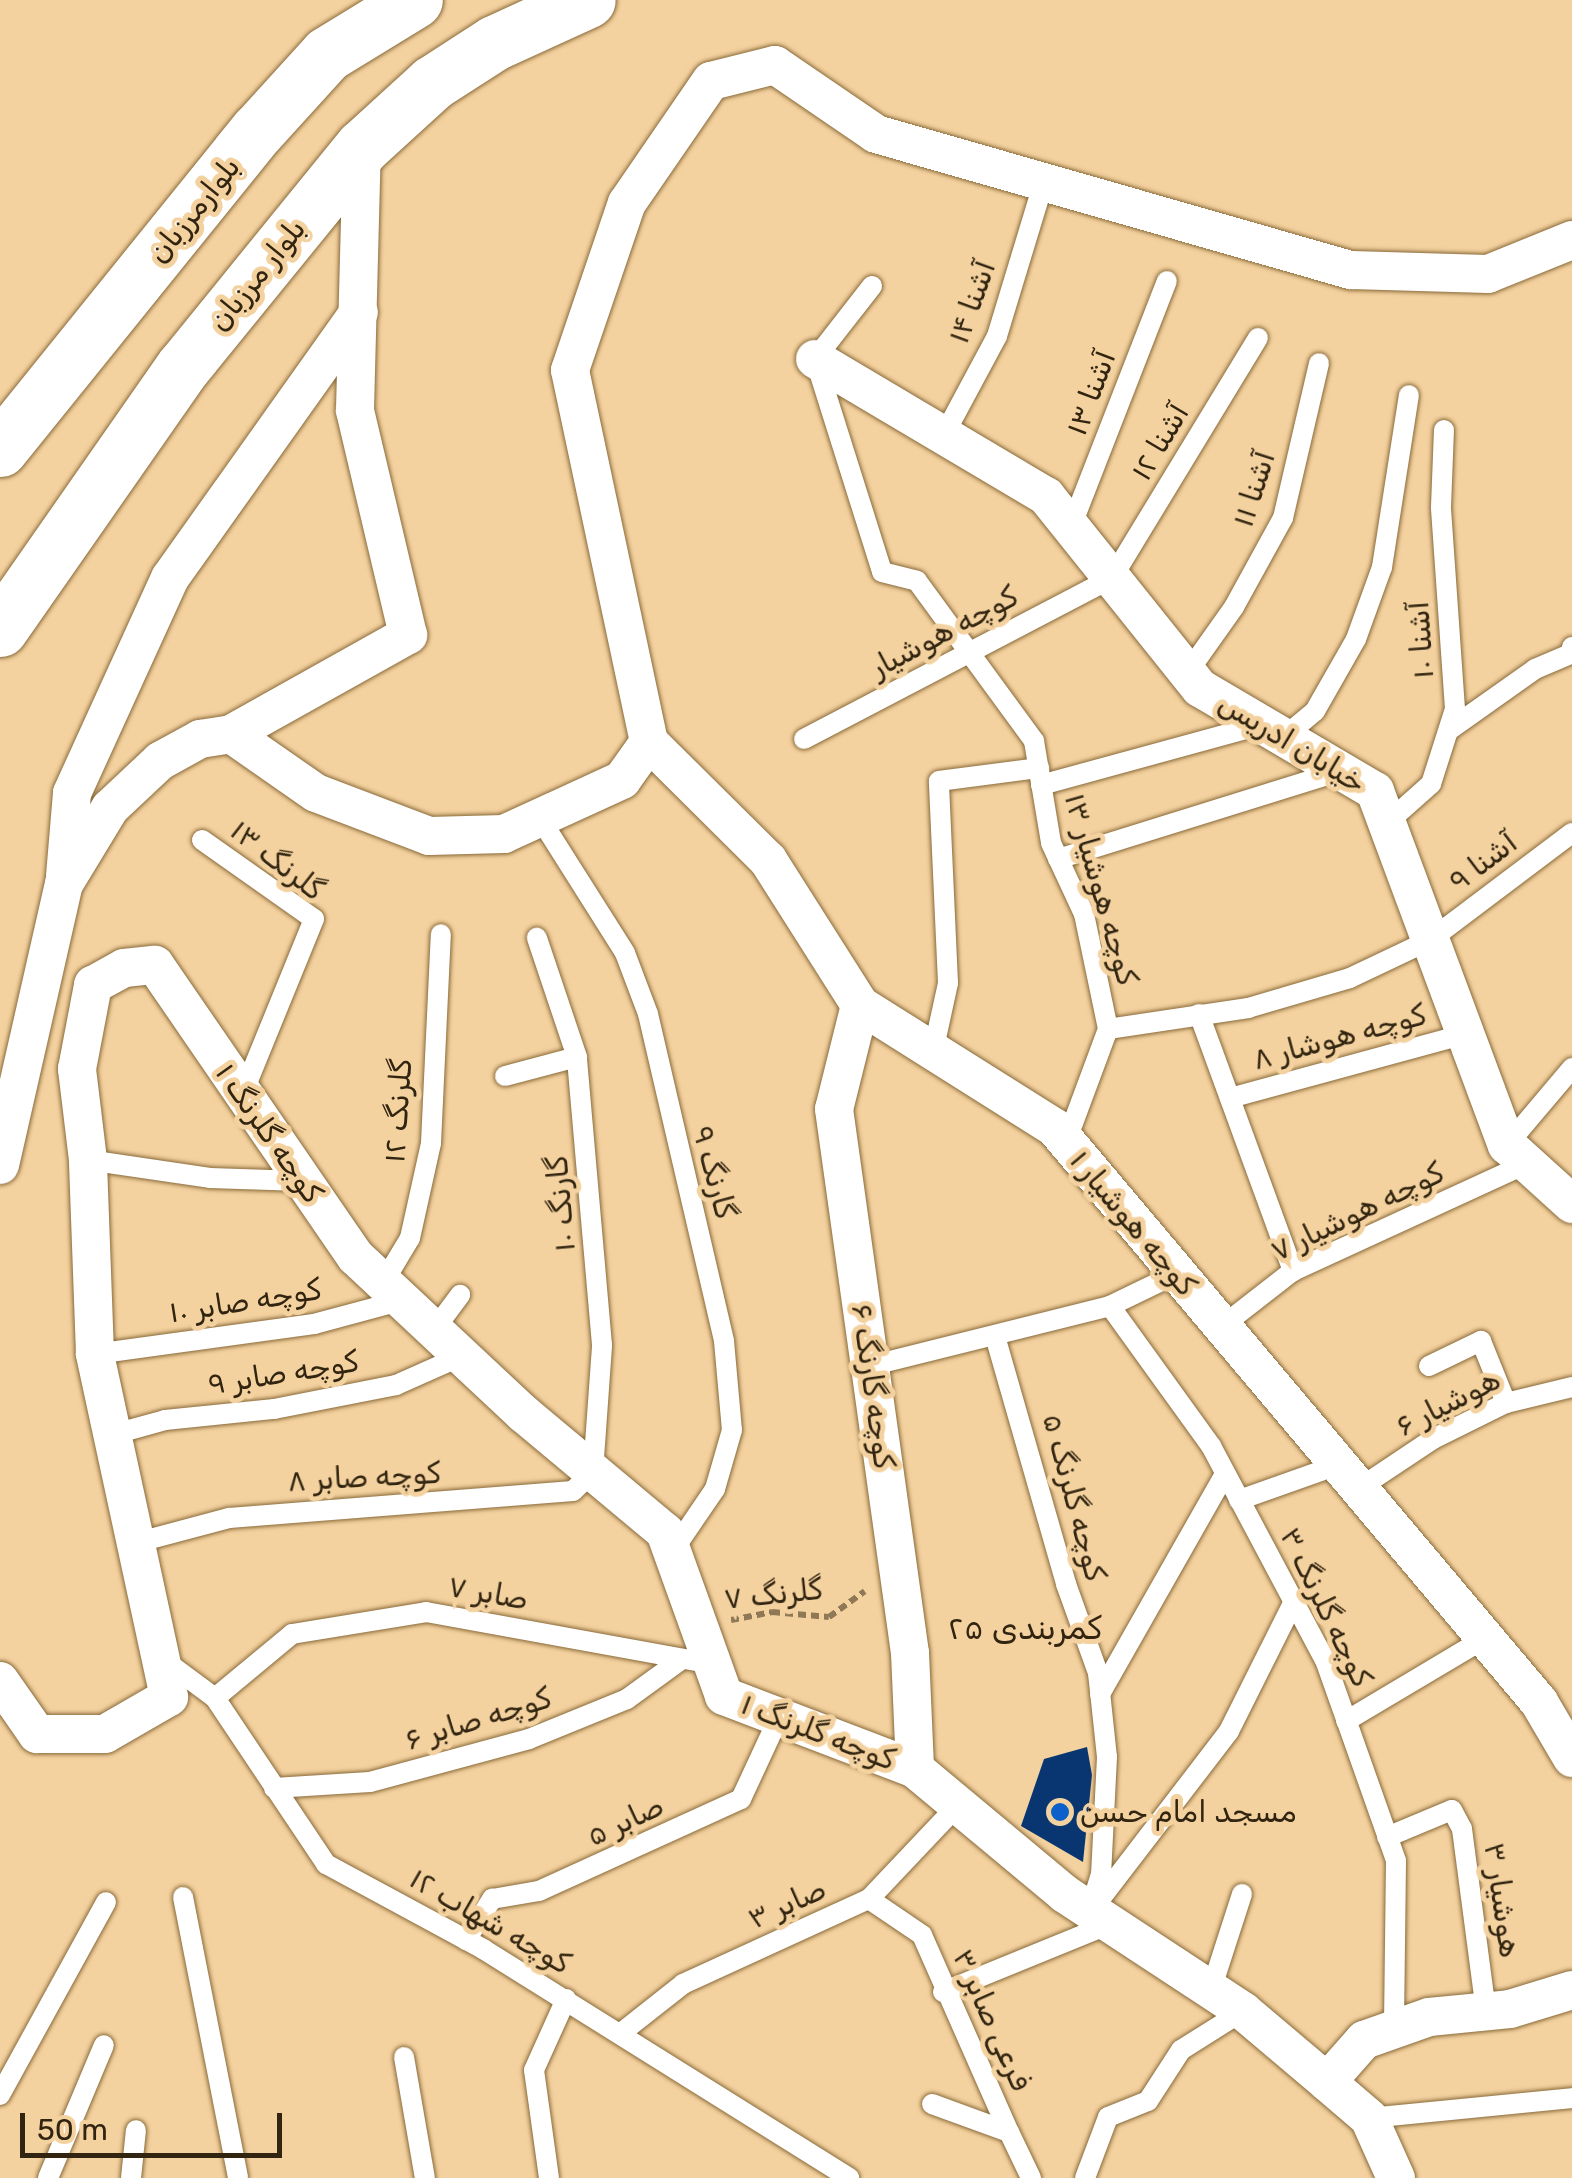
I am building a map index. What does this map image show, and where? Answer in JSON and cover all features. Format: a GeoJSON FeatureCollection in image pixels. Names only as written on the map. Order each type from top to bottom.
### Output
{"type":"FeatureCollection","features":[{"type":"Feature","properties":{"kind":"main road","name":"بلوارمرزبان"},"geometry":{"type":"LineString","coordinates":[[0,449],[257,131],[327,54],[415,0]]}},
{"type":"Feature","properties":{"kind":"main road","name":"بلوار مرزبان"},"geometry":{"type":"LineString","coordinates":[[0,628],[183,368],[362,146],[432,83],[494,44],[588,0]]}},
{"type":"Feature","properties":{"kind":"street"},"geometry":{"type":"LineString","coordinates":[[231,734],[316,792],[429,836],[504,834],[542,820],[622,780],[649,742],[570,370],[626,203],[711,81],[776,65],[876,134],[1350,270],[1488,274],[1572,240]]}},
{"type":"Feature","properties":{"kind":"street"},"geometry":{"type":"LineString","coordinates":[[64,884],[110,808],[160,761],[200,739],[231,734],[408,635],[355,410],[362,146]]}},
{"type":"Feature","properties":{"kind":"street"},"geometry":{"type":"LineString","coordinates":[[0,1166],[64,884],[72,794],[170,578],[359,312]]}},
{"type":"Feature","properties":{"kind":"street","name":"خیابان ادریس"},"geometry":{"type":"LineString","coordinates":[[815,359],[1046,496],[1200,688],[1375,791],[1465,1034],[1518,1154],[1572,1204]]}},
{"type":"Feature","properties":{"kind":"street","name":"کوچه هوشیار ۱"},"geometry":{"type":"LineString","coordinates":[[649,742],[768,860],[860,1005],[1066,1142],[1539,1702],[1572,1758]]}},
{"type":"Feature","properties":{"kind":"street","name":"کوچه گلرنگ ۱"},"geometry":{"type":"LineString","coordinates":[[88,1160],[76,1069],[93,984],[124,968],[155,965],[301,1181],[393,1292],[664,1532],[698,1650],[724,1696],[916,1769],[1100,1918],[1243,2011],[1327,2082],[1368,2118],[1396,2178]]}},
{"type":"Feature","properties":{"kind":"street","name":"کوچه گارنگ ۶"},"geometry":{"type":"LineString","coordinates":[[860,1005],[834,1109],[898,1567],[916,1769]]}},
{"type":"Feature","properties":{"kind":"street"},"geometry":{"type":"LineString","coordinates":[[0,1681],[36,1734],[105,1734],[169,1697],[95,1354],[88,1160]]}},
{"type":"Feature","properties":{"kind":"street"},"geometry":{"type":"LineString","coordinates":[[1327,2082],[1364,2040],[1430,2017],[1486,2011],[1572,1990]]}},
{"type":"Feature","properties":{"kind":"lane","name":"آشنا ۱۴"},"geometry":{"type":"LineString","coordinates":[[944,435],[996,336],[1043,185]]}},
{"type":"Feature","properties":{"kind":"lane","name":"آشنا ۱۳"},"geometry":{"type":"LineString","coordinates":[[1072,527],[1167,281]]}},
{"type":"Feature","properties":{"kind":"lane"},"geometry":{"type":"LineString","coordinates":[[815,359],[872,286]]}},
{"type":"Feature","properties":{"kind":"lane","name":"آشنا ۱۲"},"geometry":{"type":"LineString","coordinates":[[1112,578],[1258,338]]}},
{"type":"Feature","properties":{"kind":"lane","name":"کوچه هوشیار ۱۳"},"geometry":{"type":"LineString","coordinates":[[815,359],[882,572],[917,581],[1034,741],[1058,859],[1084,914],[1108,1029],[1066,1142]]}},
{"type":"Feature","properties":{"kind":"lane","name":"آشنا ۱۱"},"geometry":{"type":"LineString","coordinates":[[1188,672],[1234,607],[1283,518],[1319,364]]}},
{"type":"Feature","properties":{"kind":"lane","name":"آشنا ۱۰"},"geometry":{"type":"LineString","coordinates":[[1273,731],[1315,711],[1356,639],[1382,566],[1409,394]]}},
{"type":"Feature","properties":{"kind":"lane","name":"آشنا ۱۰"},"geometry":{"type":"LineString","coordinates":[[1386,823],[1432,784],[1456,709],[1441,508],[1444,430]]}},
{"type":"Feature","properties":{"kind":"lane","name":"کوچه هوشیار"},"geometry":{"type":"LineString","coordinates":[[804,739],[1112,578]]}},
{"type":"Feature","properties":{"kind":"lane"},"geometry":{"type":"LineString","coordinates":[[1448,730],[1535,669],[1572,654],[1572,646]]}},
{"type":"Feature","properties":{"kind":"lane"},"geometry":{"type":"LineString","coordinates":[[933,1052],[948,983],[948,875],[938,780],[1040,777],[1273,731]]}},
{"type":"Feature","properties":{"kind":"lane"},"geometry":{"type":"LineString","coordinates":[[1058,859],[1340,771]]}},
{"type":"Feature","properties":{"kind":"lane","name":"گارنگ ۹"},"geometry":{"type":"LineString","coordinates":[[542,820],[625,953],[648,1014],[724,1341],[732,1430],[715,1488],[672,1552]]}},
{"type":"Feature","properties":{"kind":"lane","name":"آشنا ۹"},"geometry":{"type":"LineString","coordinates":[[1108,1029],[1248,1008],[1350,978],[1430,940],[1572,834]]}},
{"type":"Feature","properties":{"kind":"lane","name":"گلرنگ ۱۳"},"geometry":{"type":"LineString","coordinates":[[202,840],[314,919],[241,1096]]}},
{"type":"Feature","properties":{"kind":"lane","name":"گلرنگ ۱۲"},"geometry":{"type":"LineString","coordinates":[[393,1292],[432,1143],[441,934]]}},
{"type":"Feature","properties":{"kind":"lane","name":"گارنگ ۱۰"},"geometry":{"type":"LineString","coordinates":[[537,938],[577,1057],[602,1346],[593,1472]]}},
{"type":"Feature","properties":{"kind":"lane"},"geometry":{"type":"LineString","coordinates":[[1199,1014],[1293,1271]]}},
{"type":"Feature","properties":{"kind":"lane","name":"کوچه هوشار ۸"},"geometry":{"type":"LineString","coordinates":[[1230,1098],[1465,1034]]}},
{"type":"Feature","properties":{"kind":"lane"},"geometry":{"type":"LineString","coordinates":[[505,1076],[577,1057]]}},
{"type":"Feature","properties":{"kind":"lane"},"geometry":{"type":"LineString","coordinates":[[1518,1154],[1572,1068]]}},
{"type":"Feature","properties":{"kind":"lane","name":"کوچه هوشیار ۷"},"geometry":{"type":"LineString","coordinates":[[1221,1328],[1293,1271],[1518,1154]]}},
{"type":"Feature","properties":{"kind":"lane"},"geometry":{"type":"LineString","coordinates":[[88,1160],[210,1178],[301,1181]]}},
{"type":"Feature","properties":{"kind":"lane"},"geometry":{"type":"LineString","coordinates":[[870,1366],[1110,1306],[1176,1274]]}},
{"type":"Feature","properties":{"kind":"lane","name":"کوچه صابر ۱۰"},"geometry":{"type":"LineString","coordinates":[[95,1354],[314,1324],[393,1292]]}},
{"type":"Feature","properties":{"kind":"lane"},"geometry":{"type":"LineString","coordinates":[[448,1343],[460,1295]]}},
{"type":"Feature","properties":{"kind":"lane","name":"کوچه گلرنگ ۳"},"geometry":{"type":"LineString","coordinates":[[1110,1306],[1226,1474],[1325,1660],[1396,1861],[1394,2030]]}},
{"type":"Feature","properties":{"kind":"lane","name":"کوچه گلرنگ ۵"},"geometry":{"type":"LineString","coordinates":[[996,1336],[1100,1694],[1107,1757],[1100,1918]]}},
{"type":"Feature","properties":{"kind":"lane"},"geometry":{"type":"LineString","coordinates":[[1429,1366],[1481,1340],[1506,1403]]}},
{"type":"Feature","properties":{"kind":"lane","name":"کوچه صابر ۹"},"geometry":{"type":"LineString","coordinates":[[110,1435],[165,1420],[274,1409],[396,1385],[448,1343]]}},
{"type":"Feature","properties":{"kind":"lane","name":"هوشیار ۶"},"geometry":{"type":"LineString","coordinates":[[1239,1500],[1348,1477],[1506,1403],[1572,1387]]}},
{"type":"Feature","properties":{"kind":"lane","name":"کوچه صابر ۸"},"geometry":{"type":"LineString","coordinates":[[135,1544],[229,1518],[573,1491],[593,1472]]}},
{"type":"Feature","properties":{"kind":"lane"},"geometry":{"type":"LineString","coordinates":[[1100,1694],[1226,1474]]}},
{"type":"Feature","properties":{"kind":"lane"},"geometry":{"type":"LineString","coordinates":[[942,1992],[1100,1918],[1230,1731],[1294,1601]]}},
{"type":"Feature","properties":{"kind":"lane","name":"صابر ۷"},"geometry":{"type":"LineString","coordinates":[[215,1698],[292,1634],[426,1612],[698,1650]]}},
{"type":"Feature","properties":{"kind":"lane"},"geometry":{"type":"LineString","coordinates":[[1346,1721],[1485,1638]]}},
{"type":"Feature","properties":{"kind":"lane","name":"کوچه صابر ۶"},"geometry":{"type":"LineString","coordinates":[[274,1788],[370,1782],[530,1739],[627,1699],[698,1650]]}},
{"type":"Feature","properties":{"kind":"lane","name":"کوچه شهاب ۱۲"},"geometry":{"type":"LineString","coordinates":[[160,1657],[215,1698],[326,1864],[566,1999],[849,2178]]}},
{"type":"Feature","properties":{"kind":"lane","name":"صابر ۵"},"geometry":{"type":"LineString","coordinates":[[466,1940],[492,1899],[540,1891],[741,1799],[779,1717]]}},
{"type":"Feature","properties":{"kind":"lane","name":"صابر ۳"},"geometry":{"type":"LineString","coordinates":[[621,2033],[683,1984],[869,1899],[958,1804]]}},
{"type":"Feature","properties":{"kind":"lane","name":"هوشیار ۳"},"geometry":{"type":"LineString","coordinates":[[1388,1837],[1452,1810],[1462,1828],[1486,2011]]}},
{"type":"Feature","properties":{"kind":"lane"},"geometry":{"type":"LineString","coordinates":[[1211,1990],[1242,1894]]}},
{"type":"Feature","properties":{"kind":"lane"},"geometry":{"type":"LineString","coordinates":[[183,1898],[238,2178]]}},
{"type":"Feature","properties":{"kind":"lane","name":"فرعی صابر ۳"},"geometry":{"type":"LineString","coordinates":[[869,1899],[922,1935],[942,1992],[1031,2178]]}},
{"type":"Feature","properties":{"kind":"lane"},"geometry":{"type":"LineString","coordinates":[[0,2095],[106,1902]]}},
{"type":"Feature","properties":{"kind":"lane"},"geometry":{"type":"LineString","coordinates":[[548,2178],[534,2070],[566,1999]]}},
{"type":"Feature","properties":{"kind":"lane"},"geometry":{"type":"LineString","coordinates":[[1084,2178],[1108,2117],[1148,2101],[1180,2050],[1243,2011]]}},
{"type":"Feature","properties":{"kind":"lane"},"geometry":{"type":"LineString","coordinates":[[48,2178],[104,2045]]}},
{"type":"Feature","properties":{"kind":"lane"},"geometry":{"type":"LineString","coordinates":[[404,2056],[425,2178]]}},
{"type":"Feature","properties":{"kind":"lane"},"geometry":{"type":"LineString","coordinates":[[1368,2118],[1572,2098]]}},
{"type":"Feature","properties":{"kind":"lane"},"geometry":{"type":"LineString","coordinates":[[932,2104],[1009,2132]]}},
{"type":"Feature","properties":{"kind":"lane"},"geometry":{"type":"LineString","coordinates":[[131,2178],[136,2130]]}},
{"type":"Feature","properties":{"kind":"path","name":"گلرنگ ۷"},"geometry":{"type":"LineString","coordinates":[[698,1650],[772,1612],[829,1616],[898,1567]]}},
{"type":"Feature","properties":{"kind":"building","name":"مسجد امام حسن"},"geometry":{"type":"Polygon","coordinates":[[[1087,1747],[1092,1775],[1083,1862],[1021,1826],[1044,1759],[1087,1747]]]}},
{"type":"Feature","properties":{"kind":"place","name":"مسجد امام حسن"},"geometry":{"type":"Point","coordinates":[1060,1812]}},
{"type":"Feature","properties":{"kind":"district","name":"کمربندی ۲۵"},"geometry":{"type":"Point","coordinates":[1025,1628]}}]}
